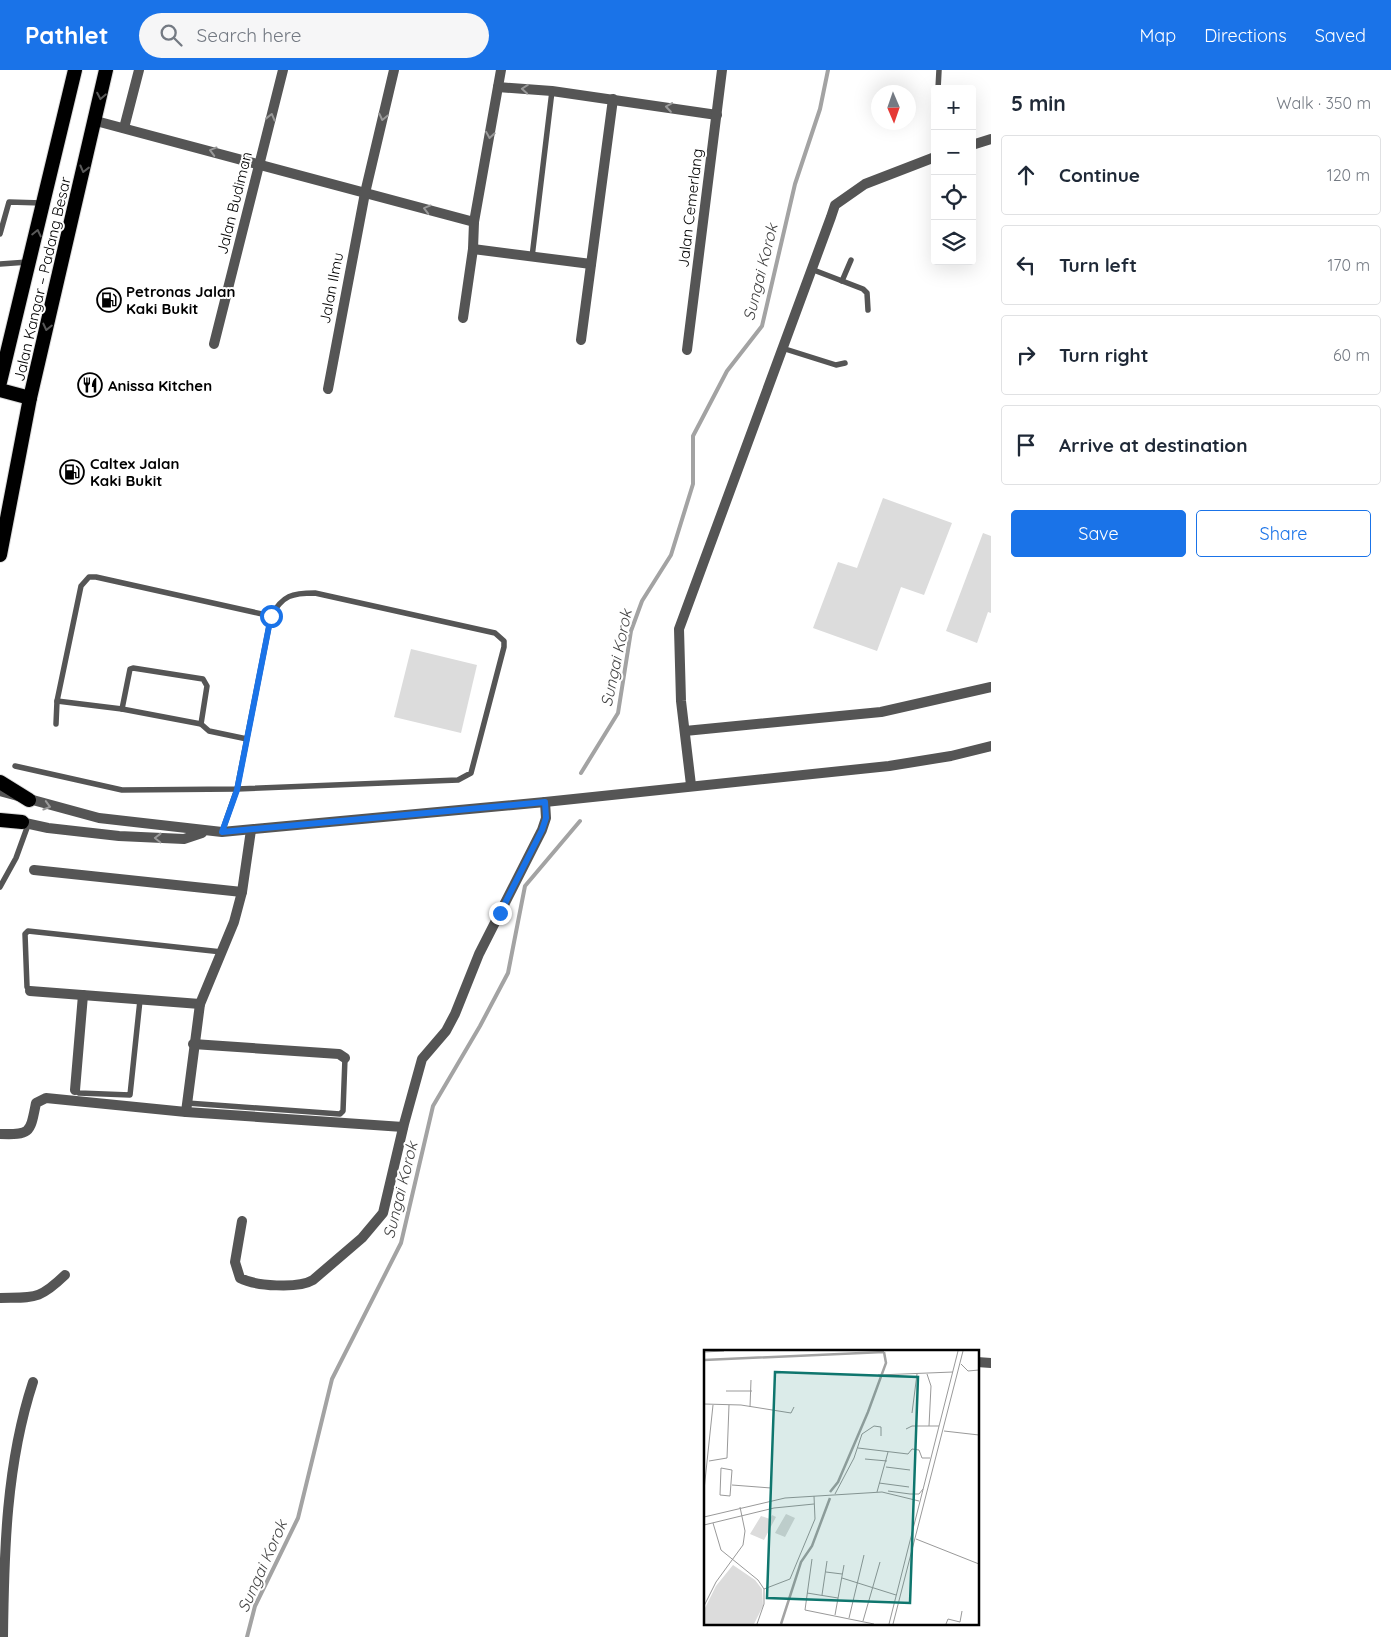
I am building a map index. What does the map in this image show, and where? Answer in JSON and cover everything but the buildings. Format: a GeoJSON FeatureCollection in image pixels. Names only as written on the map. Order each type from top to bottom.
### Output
{"type":"FeatureCollection","features":[{"type":"Feature","properties":{"kind":"highway","name":"Jalan Kangar – Padang Besar"},"geometry":{"type":"LineString","coordinates":[[0,382],[75,70]]}},
{"type":"Feature","properties":{"kind":"highway","name":"Jalan Kangar – Padang Besar"},"geometry":{"type":"LineString","coordinates":[[0,554],[30,398],[96,122],[106,70]]}},
{"type":"Feature","properties":{"kind":"highway"},"geometry":{"type":"LineString","coordinates":[[0,390],[30,398]]}},
{"type":"Feature","properties":{"kind":"highway"},"geometry":{"type":"LineString","coordinates":[[0,496],[15,476]]}},
{"type":"Feature","properties":{"kind":"highway"},"geometry":{"type":"LineString","coordinates":[[0,782],[29,800]]}},
{"type":"Feature","properties":{"kind":"highway"},"geometry":{"type":"LineString","coordinates":[[0,820],[25,823]]}},
{"type":"Feature","properties":{"kind":"street"},"geometry":{"type":"LineString","coordinates":[[124,128],[139,70]]}},
{"type":"Feature","properties":{"kind":"street","name":"Jalan Budiman"},"geometry":{"type":"LineString","coordinates":[[214,344],[283,70]]}},
{"type":"Feature","properties":{"kind":"street","name":"Jalan Ilmu"},"geometry":{"type":"LineString","coordinates":[[328,389],[365,193],[394,70]]}},
{"type":"Feature","properties":{"kind":"street"},"geometry":{"type":"LineString","coordinates":[[463,318],[474,249],[474,222],[501,70]]}},
{"type":"Feature","properties":{"kind":"street","name":"Jalan Cemerlang"},"geometry":{"type":"LineString","coordinates":[[687,350],[722,70]]}},
{"type":"Feature","properties":{"kind":"street"},"geometry":{"type":"LineString","coordinates":[[498,86],[552,91],[717,114]]}},
{"type":"Feature","properties":{"kind":"street"},"geometry":{"type":"LineString","coordinates":[[581,340],[613,99]]}},
{"type":"Feature","properties":{"kind":"street"},"geometry":{"type":"LineString","coordinates":[[96,122],[474,222]]}},
{"type":"Feature","properties":{"kind":"street"},"geometry":{"type":"LineString","coordinates":[[976,144],[991,139]]}},
{"type":"Feature","properties":{"kind":"street"},"geometry":{"type":"LineString","coordinates":[[691,785],[681,701],[679,629],[835,205],[865,184],[931,159]]}},
{"type":"Feature","properties":{"kind":"street"},"geometry":{"type":"LineString","coordinates":[[474,249],[591,264]]}},
{"type":"Feature","properties":{"kind":"street"},"geometry":{"type":"LineString","coordinates":[[685,731],[881,712],[991,687]]}},
{"type":"Feature","properties":{"kind":"street"},"geometry":{"type":"LineString","coordinates":[[0,792],[99,818],[205,832],[222,832],[375,816],[400,816],[545,802],[691,785],[889,766],[951,756],[991,746]]}},
{"type":"Feature","properties":{"kind":"street"},"geometry":{"type":"LineString","coordinates":[[242,1221],[235,1256],[240,1278],[267,1284],[306,1284],[362,1238],[383,1214],[403,1127],[422,1059],[446,1031],[455,1014],[479,954],[542,830],[546,818],[545,802]]}},
{"type":"Feature","properties":{"kind":"street"},"geometry":{"type":"LineString","coordinates":[[0,816],[25,823],[86,833],[151,838],[184,838],[205,832]]}},
{"type":"Feature","properties":{"kind":"street"},"geometry":{"type":"LineString","coordinates":[[186,1107],[193,1044],[200,1004],[224,952],[242,892],[251,830]]}},
{"type":"Feature","properties":{"kind":"street"},"geometry":{"type":"LineString","coordinates":[[34,870],[242,892]]}},
{"type":"Feature","properties":{"kind":"street"},"geometry":{"type":"LineString","coordinates":[[30,991],[200,1004]]}},
{"type":"Feature","properties":{"kind":"street"},"geometry":{"type":"LineString","coordinates":[[75,1090],[83,995]]}},
{"type":"Feature","properties":{"kind":"street"},"geometry":{"type":"LineString","coordinates":[[193,1044],[339,1054],[346,1058]]}},
{"type":"Feature","properties":{"kind":"street"},"geometry":{"type":"LineString","coordinates":[[0,1134],[23,1135],[28,1132],[36,1103],[46,1098],[186,1107],[403,1127]]}},
{"type":"Feature","properties":{"kind":"street"},"geometry":{"type":"LineString","coordinates":[[0,1298],[30,1298],[46,1293],[65,1275]]}},
{"type":"Feature","properties":{"kind":"street"},"geometry":{"type":"LineString","coordinates":[[978,1362],[991,1363]]}},
{"type":"Feature","properties":{"kind":"street"},"geometry":{"type":"LineString","coordinates":[[3,1637],[10,1484],[24,1412],[33,1382]]}},
{"type":"Feature","properties":{"kind":"lane"},"geometry":{"type":"LineString","coordinates":[[938,85],[939,70]]}},
{"type":"Feature","properties":{"kind":"lane"},"geometry":{"type":"LineString","coordinates":[[532,257],[552,91]]}},
{"type":"Feature","properties":{"kind":"lane"},"geometry":{"type":"LineString","coordinates":[[0,234],[9,202],[44,204]]}},
{"type":"Feature","properties":{"kind":"lane"},"geometry":{"type":"LineString","coordinates":[[842,281],[851,260]]}},
{"type":"Feature","properties":{"kind":"lane"},"geometry":{"type":"LineString","coordinates":[[0,264],[30,262]]}},
{"type":"Feature","properties":{"kind":"lane"},"geometry":{"type":"LineString","coordinates":[[811,269],[867,292],[868,310]]}},
{"type":"Feature","properties":{"kind":"lane"},"geometry":{"type":"LineString","coordinates":[[782,348],[836,364],[845,363]]}},
{"type":"Feature","properties":{"kind":"lane"},"geometry":{"type":"LineString","coordinates":[[56,724],[57,701],[81,586],[89,577],[96,576],[271,616]]}},
{"type":"Feature","properties":{"kind":"lane"},"geometry":{"type":"LineString","coordinates":[[15,766],[122,790],[237,790],[458,780],[466,777],[474,768],[504,641],[495,633],[315,593],[295,593],[279,603],[271,616],[237,790],[222,832]]}},
{"type":"Feature","properties":{"kind":"lane"},"geometry":{"type":"LineString","coordinates":[[122,709],[130,670],[133,668],[203,679],[207,686],[201,724]]}},
{"type":"Feature","properties":{"kind":"lane"},"geometry":{"type":"LineString","coordinates":[[57,701],[122,709],[201,724],[209,731],[247,739]]}},
{"type":"Feature","properties":{"kind":"lane"},"geometry":{"type":"LineString","coordinates":[[0,887],[16,858],[25,823]]}},
{"type":"Feature","properties":{"kind":"lane"},"geometry":{"type":"LineString","coordinates":[[30,991],[26,987],[25,934],[28,930],[224,952]]}},
{"type":"Feature","properties":{"kind":"lane"},"geometry":{"type":"LineString","coordinates":[[75,1090],[79,1093],[130,1095],[140,1000]]}},
{"type":"Feature","properties":{"kind":"lane"},"geometry":{"type":"LineString","coordinates":[[186,1107],[340,1114],[344,1111],[346,1058]]}},
{"type":"Feature","properties":{"kind":"shaded area"},"geometry":{"type":"Polygon","coordinates":[[[883,498],[952,523],[924,595],[901,587],[877,651],[813,628],[838,562],[857,568],[883,498]]]}},
{"type":"Feature","properties":{"kind":"shaded area"},"geometry":{"type":"Polygon","coordinates":[[[983,533],[991,536],[991,613],[988,612],[977,643],[946,631],[983,533]]]}},
{"type":"Feature","properties":{"kind":"shaded area"},"geometry":{"type":"Polygon","coordinates":[[[411,649],[477,665],[461,733],[394,717],[411,649]]]}},
{"type":"Feature","properties":{"kind":"waterway","name":"Sungai Korok"},"geometry":{"type":"LineString","coordinates":[[581,773],[618,713],[631,631],[642,601],[671,555],[693,484],[693,436],[727,371],[762,326],[795,184],[820,109],[828,70]]}},
{"type":"Feature","properties":{"kind":"waterway","name":"Sungai Korok"},"geometry":{"type":"LineString","coordinates":[[247,1637],[255,1606],[298,1518],[332,1379],[401,1243],[433,1106],[480,1026],[508,973],[525,886],[580,821]]}},
{"type":"Feature","properties":{"kind":"place","name":"Petronas Jalan Kaki Bukit"},"geometry":{"type":"Point","coordinates":[109,300]}},
{"type":"Feature","properties":{"kind":"place","name":"Anissa Kitchen"},"geometry":{"type":"Point","coordinates":[90,385]}},
{"type":"Feature","properties":{"kind":"place","name":"Caltex Jalan Kaki Bukit"},"geometry":{"type":"Point","coordinates":[72,472]}},
{"type":"Feature","properties":{"kind":"route"},"geometry":{"type":"LineString","coordinates":[[271,616],[237,790],[222,832],[375,816],[400,816],[545,802],[546,818],[542,830],[500,913]]}}]}
